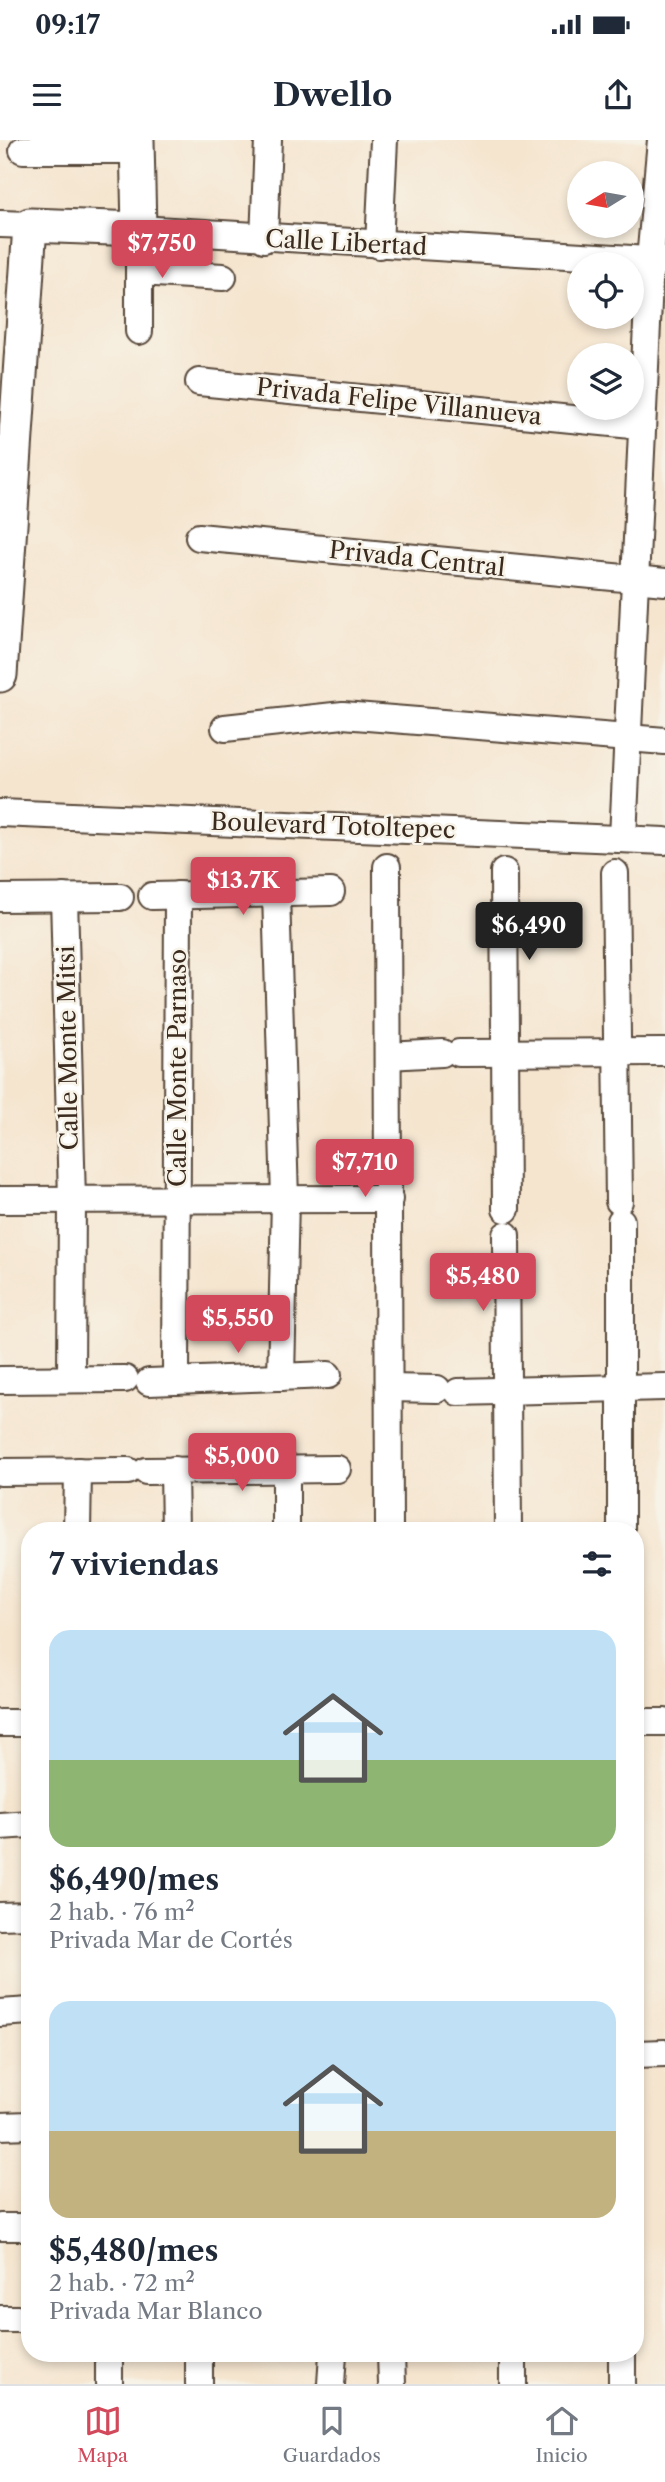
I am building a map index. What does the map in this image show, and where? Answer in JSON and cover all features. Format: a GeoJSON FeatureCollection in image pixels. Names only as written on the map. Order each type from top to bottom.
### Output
{"type":"FeatureCollection","features":[{"type":"Feature","properties":{"kind":"main road"},"geometry":{"type":"LineString","coordinates":[[137,145],[139,229]]}},
{"type":"Feature","properties":{"kind":"main road"},"geometry":{"type":"LineString","coordinates":[[0,675],[15,225]]}},
{"type":"Feature","properties":{"kind":"main road","name":"Calle Libertad"},"geometry":{"type":"LineString","coordinates":[[15,225],[139,229]]}},
{"type":"Feature","properties":{"kind":"street"},"geometry":{"type":"LineString","coordinates":[[264,239],[268,140]]}},
{"type":"Feature","properties":{"kind":"street"},"geometry":{"type":"LineString","coordinates":[[379,245],[384,140]]}},
{"type":"Feature","properties":{"kind":"street"},"geometry":{"type":"LineString","coordinates":[[622,838],[642,426],[657,260],[661,140]]}},
{"type":"Feature","properties":{"kind":"street"},"geometry":{"type":"LineString","coordinates":[[23,150],[137,145]]}},
{"type":"Feature","properties":{"kind":"street"},"geometry":{"type":"LineString","coordinates":[[139,229],[139,331]]}},
{"type":"Feature","properties":{"kind":"street","name":"Calle Libertad"},"geometry":{"type":"LineString","coordinates":[[139,229],[264,239],[657,260]]}},
{"type":"Feature","properties":{"kind":"street"},"geometry":{"type":"LineString","coordinates":[[139,272],[223,277]]}},
{"type":"Feature","properties":{"kind":"street","name":"Privada Felipe Villanueva"},"geometry":{"type":"LineString","coordinates":[[199,382],[642,426]]}},
{"type":"Feature","properties":{"kind":"street","name":"Privada Central"},"geometry":{"type":"LineString","coordinates":[[199,537],[665,582]]}},
{"type":"Feature","properties":{"kind":"street"},"geometry":{"type":"LineString","coordinates":[[225,728],[343,715],[665,741]]}},
{"type":"Feature","properties":{"kind":"street","name":"Boulevard Totoltepec"},"geometry":{"type":"LineString","coordinates":[[0,813],[665,841]]}},
{"type":"Feature","properties":{"kind":"street"},"geometry":{"type":"LineString","coordinates":[[387,867],[389,1522]]}},
{"type":"Feature","properties":{"kind":"street"},"geometry":{"type":"LineString","coordinates":[[504,872],[508,1522]]}},
{"type":"Feature","properties":{"kind":"street"},"geometry":{"type":"LineString","coordinates":[[615,873],[619,1052],[621,1522]]}},
{"type":"Feature","properties":{"kind":"street"},"geometry":{"type":"LineString","coordinates":[[281,1377],[285,1199],[276,893],[331,892]]}},
{"type":"Feature","properties":{"kind":"street","name":"Calle Monte Parnaso"},"geometry":{"type":"LineString","coordinates":[[176,1381],[178,1200],[165,895],[276,893]]}},
{"type":"Feature","properties":{"kind":"street","name":"Calle Monte Mitsi"},"geometry":{"type":"LineString","coordinates":[[64,897],[72,1200],[71,1379]]}},
{"type":"Feature","properties":{"kind":"street"},"geometry":{"type":"LineString","coordinates":[[0,898],[120,897]]}},
{"type":"Feature","properties":{"kind":"street"},"geometry":{"type":"LineString","coordinates":[[388,1056],[507,1052],[665,1052]]}},
{"type":"Feature","properties":{"kind":"street"},"geometry":{"type":"LineString","coordinates":[[0,1200],[389,1199]]}},
{"type":"Feature","properties":{"kind":"street"},"geometry":{"type":"LineString","coordinates":[[0,1380],[176,1381],[328,1375]]}},
{"type":"Feature","properties":{"kind":"street"},"geometry":{"type":"LineString","coordinates":[[389,1388],[508,1391],[665,1387]]}},
{"type":"Feature","properties":{"kind":"street"},"geometry":{"type":"LineString","coordinates":[[286,1469],[286,1522]]}},
{"type":"Feature","properties":{"kind":"street"},"geometry":{"type":"LineString","coordinates":[[0,1472],[337,1469]]}},
{"type":"Feature","properties":{"kind":"street"},"geometry":{"type":"LineString","coordinates":[[174,1470],[175,1522]]}},
{"type":"Feature","properties":{"kind":"street"},"geometry":{"type":"LineString","coordinates":[[76,1522],[78,1471]]}},
{"type":"Feature","properties":{"kind":"street"},"geometry":{"type":"LineString","coordinates":[[644,1722],[665,1722]]}},
{"type":"Feature","properties":{"kind":"street"},"geometry":{"type":"LineString","coordinates":[[0,1723],[21,1723]]}},
{"type":"Feature","properties":{"kind":"street"},"geometry":{"type":"LineString","coordinates":[[0,1826],[21,1825]]}},
{"type":"Feature","properties":{"kind":"street"},"geometry":{"type":"LineString","coordinates":[[0,1916],[21,1916]]}},
{"type":"Feature","properties":{"kind":"street"},"geometry":{"type":"LineString","coordinates":[[0,2013],[21,2012]]}},
{"type":"Feature","properties":{"kind":"street"},"geometry":{"type":"LineString","coordinates":[[644,2054],[665,2053]]}},
{"type":"Feature","properties":{"kind":"street"},"geometry":{"type":"LineString","coordinates":[[0,2126],[21,2125]]}},
{"type":"Feature","properties":{"kind":"street"},"geometry":{"type":"LineString","coordinates":[[0,2227],[21,2227]]}},
{"type":"Feature","properties":{"kind":"street"},"geometry":{"type":"LineString","coordinates":[[0,2319],[21,2319]]}},
{"type":"Feature","properties":{"kind":"street"},"geometry":{"type":"LineString","coordinates":[[109,2362],[109,2384]]}},
{"type":"Feature","properties":{"kind":"street"},"geometry":{"type":"LineString","coordinates":[[199,2362],[199,2384]]}},
{"type":"Feature","properties":{"kind":"street"},"geometry":{"type":"LineString","coordinates":[[331,2384],[332,2362]]}},
{"type":"Feature","properties":{"kind":"street"},"geometry":{"type":"LineString","coordinates":[[391,2362],[392,2384]]}},
{"type":"Feature","properties":{"kind":"street"},"geometry":{"type":"LineString","coordinates":[[513,2362],[513,2384]]}},
{"type":"Feature","properties":{"kind":"street"},"geometry":{"type":"LineString","coordinates":[[622,2362],[622,2384]]}}]}
